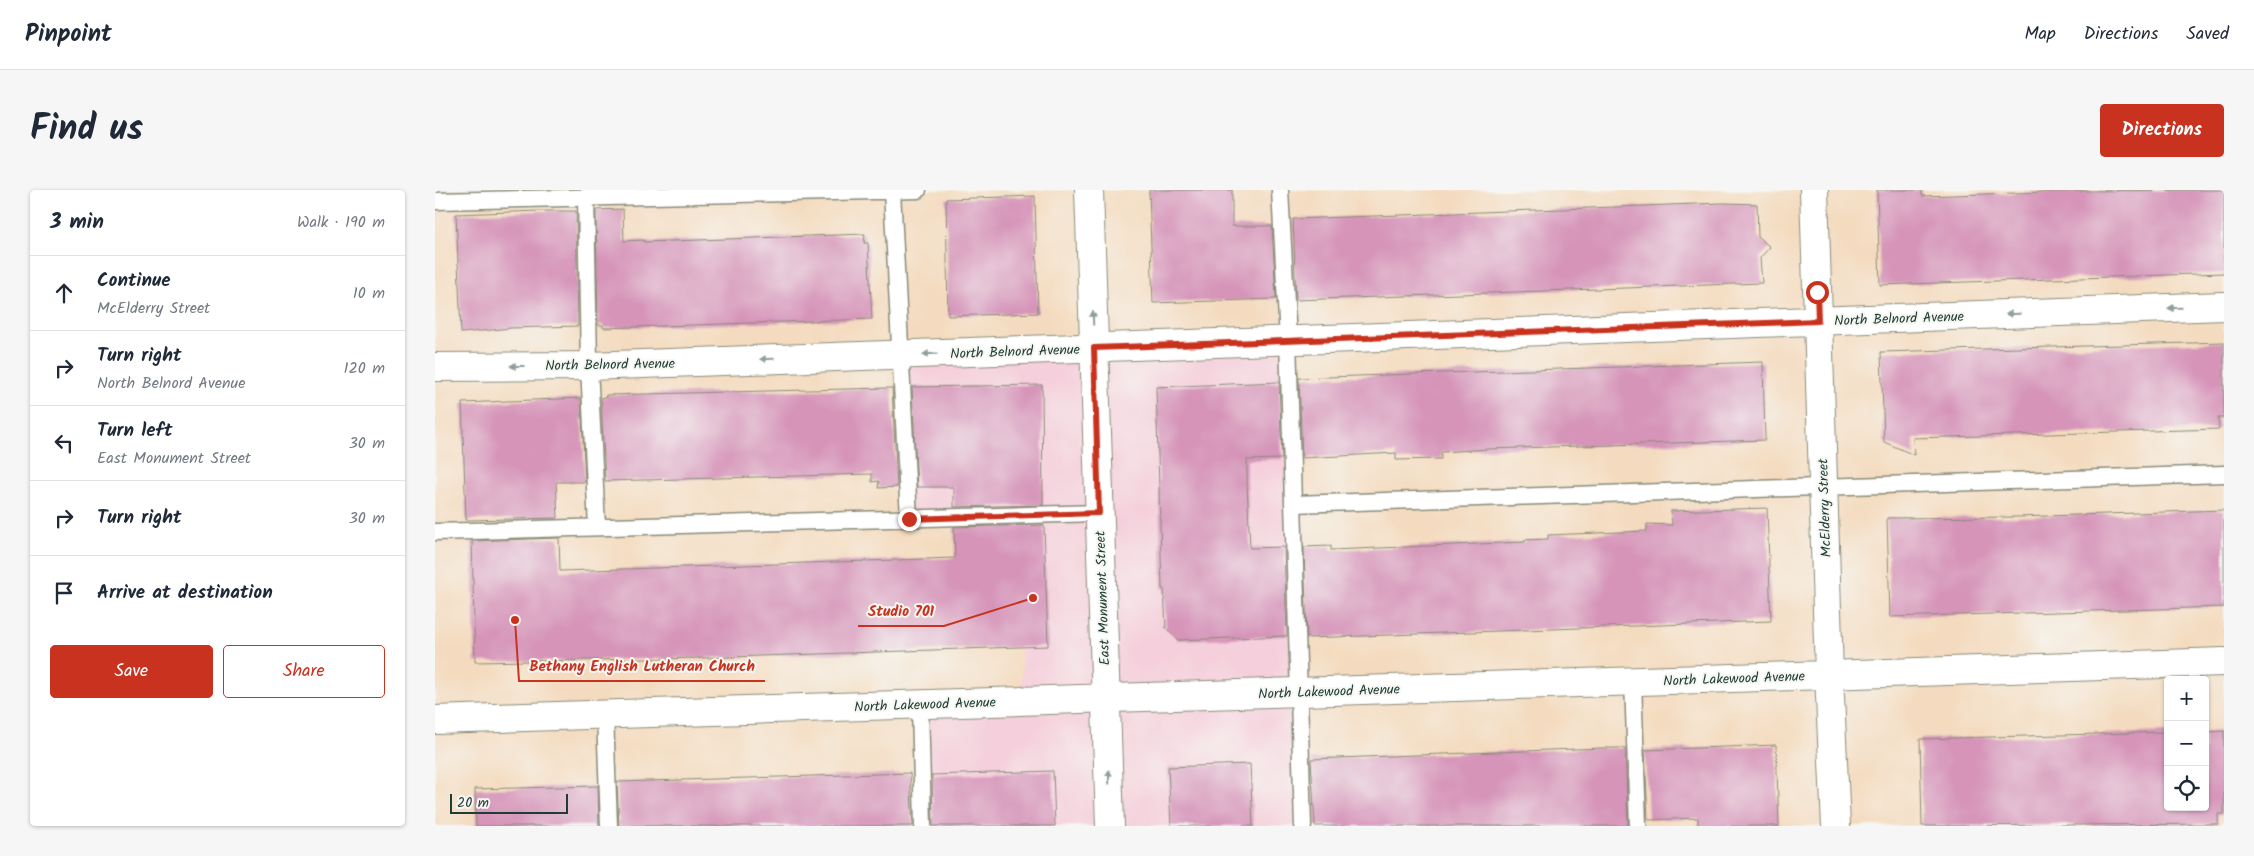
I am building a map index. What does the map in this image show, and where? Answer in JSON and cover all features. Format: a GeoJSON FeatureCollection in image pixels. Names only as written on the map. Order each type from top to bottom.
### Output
{"type":"FeatureCollection","features":[{"type":"Feature","properties":{"kind":"street","name":"East Monument Street"},"geometry":{"type":"LineString","coordinates":[[1089,190],[1110,826]]}},
{"type":"Feature","properties":{"kind":"street","name":"McElderry Street"},"geometry":{"type":"LineString","coordinates":[[1814,190],[1829,675],[1836,826]]}},
{"type":"Feature","properties":{"kind":"street","name":"North Belnord Avenue"},"geometry":{"type":"LineString","coordinates":[[435,367],[589,366],[2224,306]]}},
{"type":"Feature","properties":{"kind":"street","name":"North Lakewood Avenue"},"geometry":{"type":"LineString","coordinates":[[435,720],[2224,662]]}},
{"type":"Feature","properties":{"kind":"lane"},"geometry":{"type":"LineString","coordinates":[[435,201],[918,190]]}},
{"type":"Feature","properties":{"kind":"lane"},"geometry":{"type":"LineString","coordinates":[[1280,190],[1288,340],[1303,826]]}},
{"type":"Feature","properties":{"kind":"lane"},"geometry":{"type":"LineString","coordinates":[[891,191],[902,355],[909,519]]}},
{"type":"Feature","properties":{"kind":"lane"},"geometry":{"type":"LineString","coordinates":[[586,197],[589,366],[597,527]]}},
{"type":"Feature","properties":{"kind":"lane"},"geometry":{"type":"LineString","coordinates":[[1293,504],[2224,474]]}},
{"type":"Feature","properties":{"kind":"lane"},"geometry":{"type":"LineString","coordinates":[[435,532],[1099,513]]}},
{"type":"Feature","properties":{"kind":"lane"},"geometry":{"type":"LineString","coordinates":[[1633,681],[1638,826]]}},
{"type":"Feature","properties":{"kind":"lane"},"geometry":{"type":"LineString","coordinates":[[920,704],[923,826]]}},
{"type":"Feature","properties":{"kind":"lane"},"geometry":{"type":"LineString","coordinates":[[605,714],[609,826]]}},
{"type":"Feature","properties":{"kind":"shaded area"},"geometry":{"type":"Polygon","coordinates":[[[1288,340],[1307,826],[923,826],[920,704],[1023,706],[1016,519],[909,519],[902,355],[1288,340]]]}},
{"type":"Feature","properties":{"kind":"building"},"geometry":{"type":"Polygon","coordinates":[[[1149,190],[1232,190],[1232,226],[1272,226],[1276,299],[1153,303],[1149,190]]]}},
{"type":"Feature","properties":{"kind":"building"},"geometry":{"type":"Polygon","coordinates":[[[1877,190],[1922,190],[1922,196],[2078,191],[2224,190],[2224,273],[1880,285],[1877,190]]]}},
{"type":"Feature","properties":{"kind":"building"},"geometry":{"type":"Polygon","coordinates":[[[1035,196],[1038,313],[948,316],[946,199],[1035,196]]]}},
{"type":"Feature","properties":{"kind":"building"},"geometry":{"type":"Polygon","coordinates":[[[1723,203],[1757,204],[1758,237],[1770,247],[1760,258],[1762,283],[1296,300],[1293,219],[1723,203]]]}},
{"type":"Feature","properties":{"kind":"building"},"geometry":{"type":"Polygon","coordinates":[[[623,209],[624,241],[644,240],[644,242],[865,234],[864,243],[868,243],[872,319],[603,328],[603,325],[598,325],[596,210],[623,209]]]}},
{"type":"Feature","properties":{"kind":"building"},"geometry":{"type":"Polygon","coordinates":[[[576,211],[578,326],[511,328],[461,333],[456,214],[576,211]]]}},
{"type":"Feature","properties":{"kind":"building"},"geometry":{"type":"Polygon","coordinates":[[[2224,342],[2224,418],[2218,418],[2219,429],[1913,438],[1914,455],[1884,442],[1881,352],[2224,342]]]}},
{"type":"Feature","properties":{"kind":"building"},"geometry":{"type":"Polygon","coordinates":[[[1763,362],[1765,440],[1488,449],[1441,452],[1441,459],[1396,460],[1396,453],[1302,458],[1299,378],[1763,362]]]}},
{"type":"Feature","properties":{"kind":"building"},"geometry":{"type":"Polygon","coordinates":[[[1279,382],[1282,459],[1247,460],[1247,482],[1250,548],[1284,547],[1287,636],[1178,640],[1166,628],[1164,589],[1162,589],[1156,387],[1279,382]]]}},
{"type":"Feature","properties":{"kind":"building"},"geometry":{"type":"Polygon","coordinates":[[[1042,385],[1043,505],[954,507],[954,487],[917,487],[912,387],[1042,385]]]}},
{"type":"Feature","properties":{"kind":"building"},"geometry":{"type":"Polygon","coordinates":[[[892,388],[897,487],[878,488],[879,481],[872,482],[872,474],[605,481],[601,398],[606,397],[606,395],[892,388]]]}},
{"type":"Feature","properties":{"kind":"building"},"geometry":{"type":"Polygon","coordinates":[[[581,398],[585,482],[556,482],[558,518],[466,520],[462,403],[581,398]]]}},
{"type":"Feature","properties":{"kind":"building"},"geometry":{"type":"Polygon","coordinates":[[[1767,508],[1771,621],[1307,638],[1304,547],[1331,546],[1331,550],[1525,542],[1525,540],[1548,539],[1548,535],[1647,531],[1647,524],[1672,525],[1671,511],[1767,508]]]}},
{"type":"Feature","properties":{"kind":"building"},"geometry":{"type":"Polygon","coordinates":[[[2224,510],[2224,607],[1890,617],[1887,518],[2017,517],[2224,510]]]}},
{"type":"Feature","properties":{"kind":"building"},"geometry":{"type":"Polygon","coordinates":[[[1044,525],[1048,646],[703,658],[475,662],[472,541],[559,538],[560,571],[955,558],[954,527],[1044,525]]]}},
{"type":"Feature","properties":{"kind":"building"},"geometry":{"type":"Polygon","coordinates":[[[2224,731],[2224,814],[2218,814],[2218,824],[1922,826],[1920,739],[2164,732],[2164,811],[2209,811],[2209,732],[2224,731]]]}},
{"type":"Feature","properties":{"kind":"building"},"geometry":{"type":"Polygon","coordinates":[[[1776,745],[1779,826],[1698,826],[1698,818],[1648,820],[1645,750],[1776,745]]]}},
{"type":"Feature","properties":{"kind":"building"},"geometry":{"type":"Polygon","coordinates":[[[1625,748],[1628,826],[1315,826],[1311,759],[1625,748]]]}},
{"type":"Feature","properties":{"kind":"building"},"geometry":{"type":"Polygon","coordinates":[[[1250,764],[1253,826],[1171,826],[1168,767],[1250,764]]]}},
{"type":"Feature","properties":{"kind":"building"},"geometry":{"type":"Polygon","coordinates":[[[1053,771],[1055,826],[933,826],[932,775],[1053,771]]]}},
{"type":"Feature","properties":{"kind":"building"},"geometry":{"type":"Polygon","coordinates":[[[910,773],[913,826],[619,826],[617,782],[910,773]]]}},
{"type":"Feature","properties":{"kind":"building"},"geometry":{"type":"Polygon","coordinates":[[[598,786],[599,826],[476,826],[475,789],[598,786]]]}},
{"type":"Feature","properties":{"kind":"place","name":"Studio 701"},"geometry":{"type":"Point","coordinates":[1033,598]}},
{"type":"Feature","properties":{"kind":"place","name":"Bethany English Lutheran Church"},"geometry":{"type":"Point","coordinates":[515,620]}},
{"type":"Feature","properties":{"kind":"route"},"geometry":{"type":"LineString","coordinates":[[909,519],[1099,513],[1094,348],[1818,321],[1817,292]]}}]}
